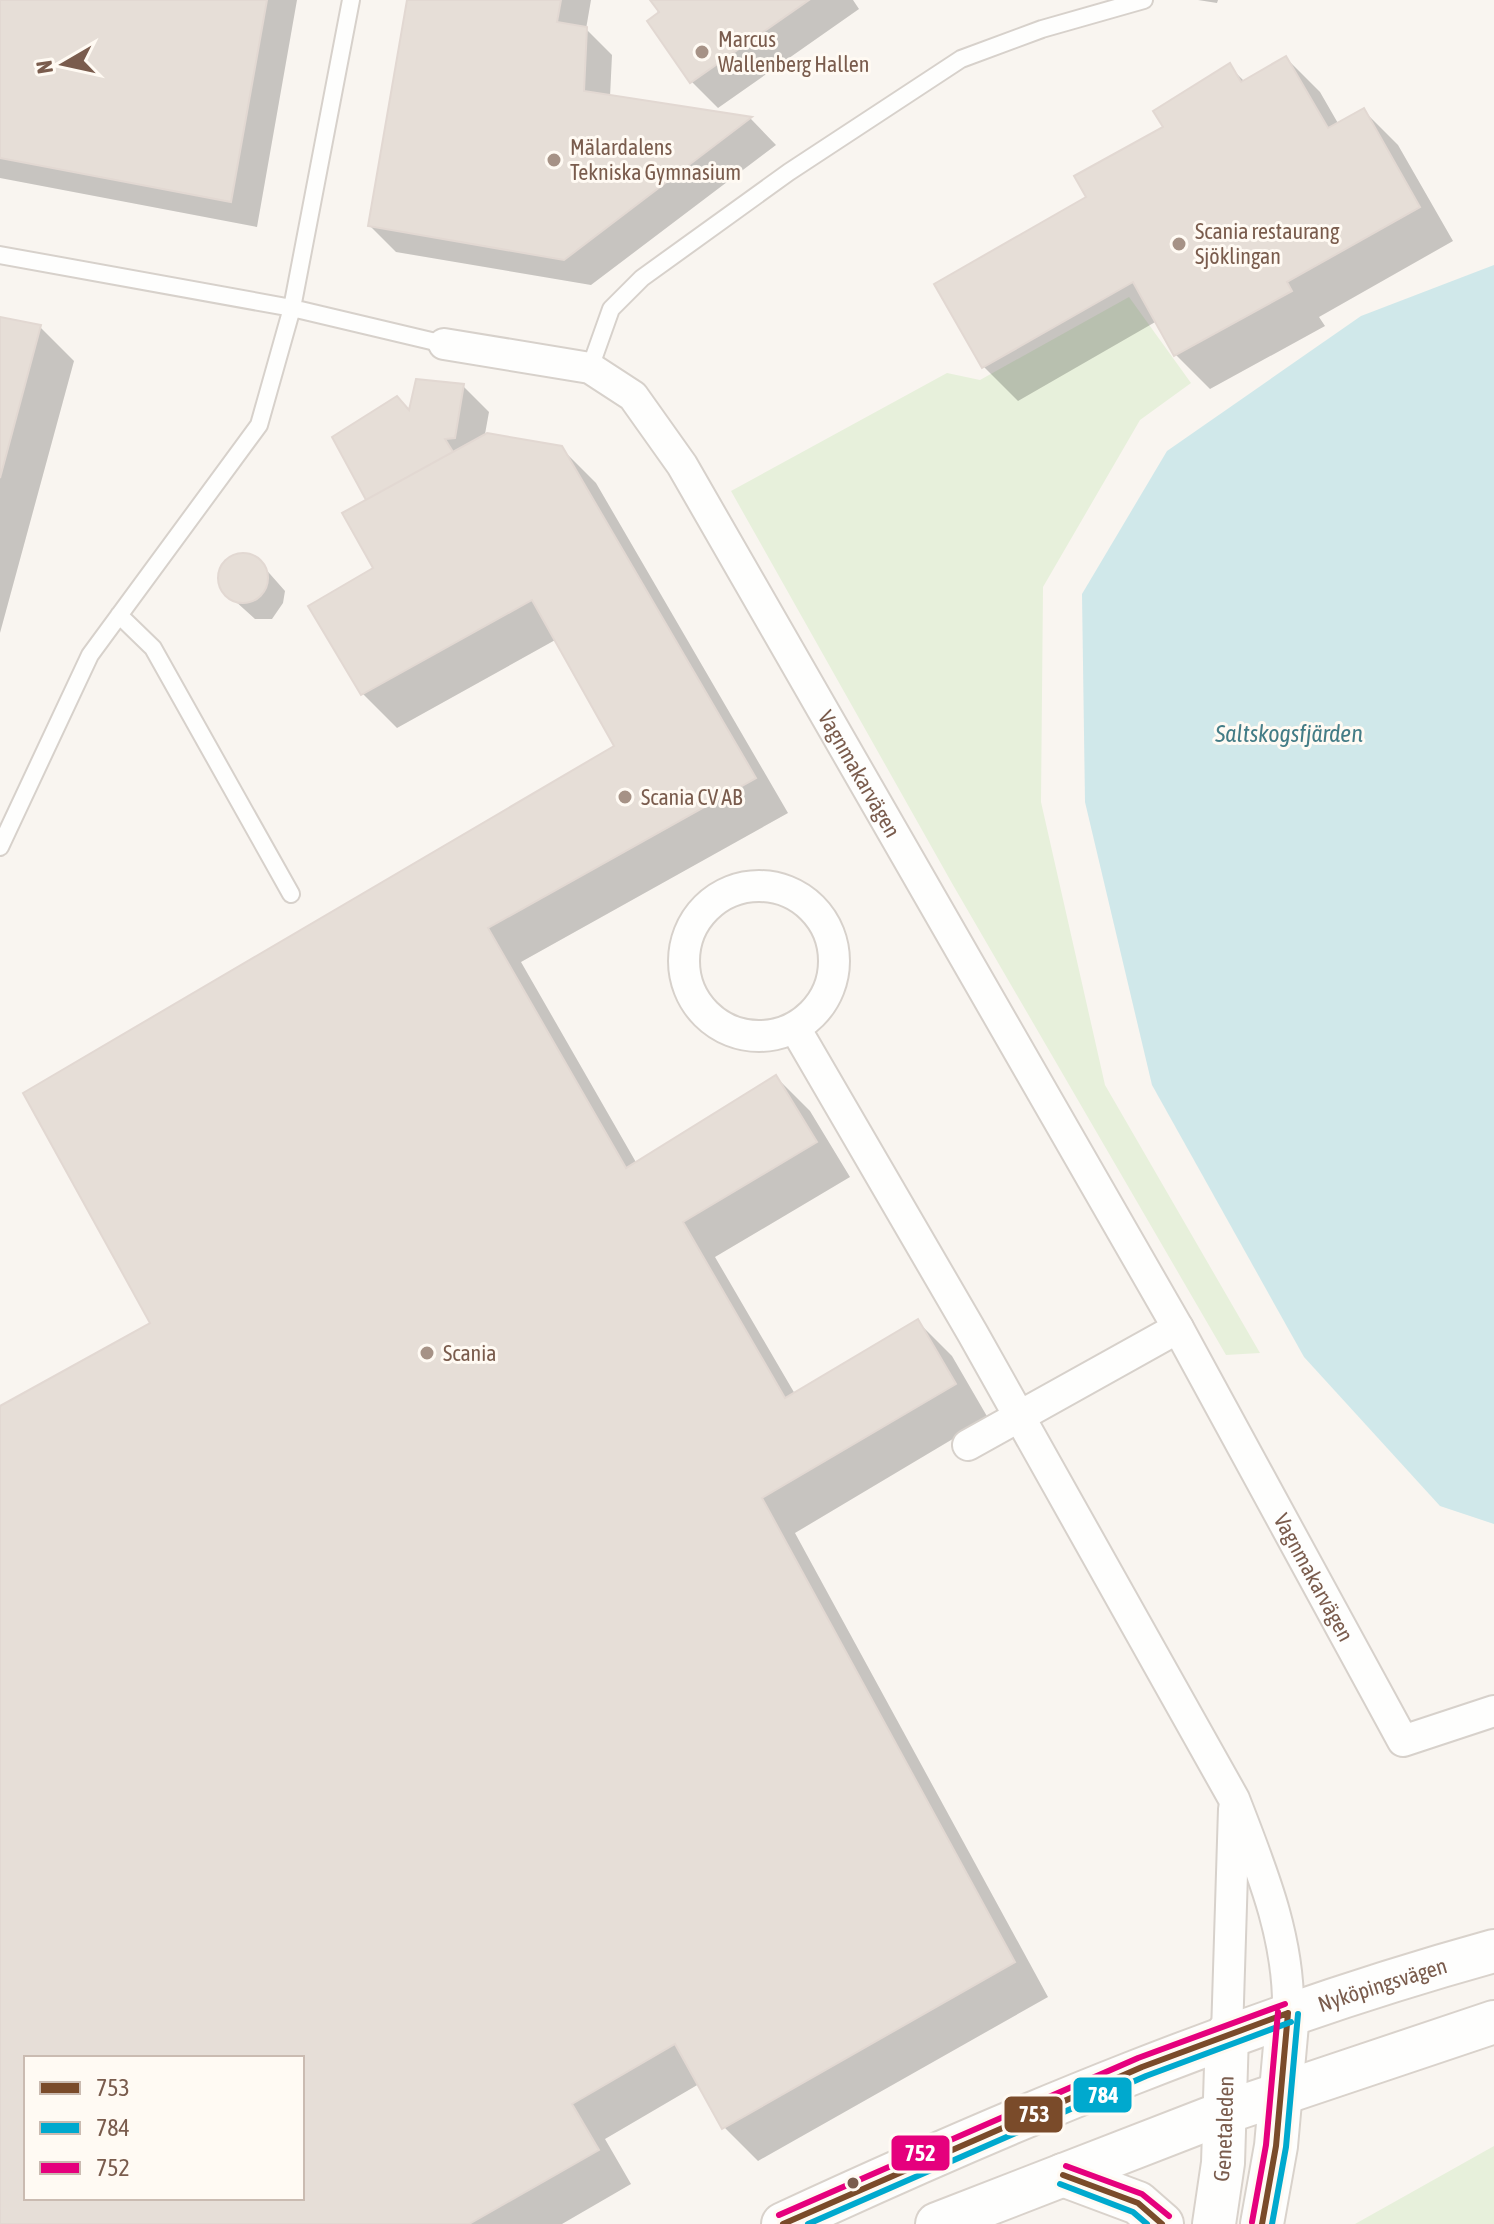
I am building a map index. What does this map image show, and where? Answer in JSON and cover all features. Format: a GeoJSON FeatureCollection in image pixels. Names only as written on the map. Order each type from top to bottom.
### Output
{"type":"FeatureCollection","features":[{"type":"Feature","properties":{"kind":"main road","name":"Nyköpingsvägen"},"geometry":{"type":"LineString","coordinates":[[783,2224],[1142,2067],[1227,2034],[1494,1951]]}},
{"type":"Feature","properties":{"kind":"main road"},"geometry":{"type":"LineString","coordinates":[[1262,2224],[1282,2092],[1288,2013]]}},
{"type":"Feature","properties":{"kind":"main road"},"geometry":{"type":"LineString","coordinates":[[937,2224],[1226,2112],[1494,2022]]}},
{"type":"Feature","properties":{"kind":"main road","name":"Genetaleden"},"geometry":{"type":"LineString","coordinates":[[1214,2224],[1226,2112],[1227,2034]]}},
{"type":"Feature","properties":{"kind":"main road"},"geometry":{"type":"LineString","coordinates":[[1063,2175],[1138,2203],[1162,2224]]}},
{"type":"Feature","properties":{"kind":"street","name":"Vagnmakarvägen"},"geometry":{"type":"LineString","coordinates":[[444,344],[590,368],[633,396],[682,465],[1178,1328],[1403,1741],[1494,1711]]}},
{"type":"Feature","properties":{"kind":"street"},"geometry":{"type":"LineString","coordinates":[[758,885],[783,889],[805,901],[822,919],[834,967],[828,991],[814,1012],[795,1028],[771,1036],[722,1028],[703,1012],[689,991],[683,967],[685,942],[695,919],[712,901],[734,889],[758,885]]}},
{"type":"Feature","properties":{"kind":"street"},"geometry":{"type":"LineString","coordinates":[[795,1028],[1019,1416],[1234,1799],[1265,1879],[1286,1959],[1288,2013]]}},
{"type":"Feature","properties":{"kind":"street"},"geometry":{"type":"LineString","coordinates":[[968,1445],[1178,1328]]}},
{"type":"Feature","properties":{"kind":"street"},"geometry":{"type":"LineString","coordinates":[[1227,2034],[1229,1879],[1234,1799]]}},
{"type":"Feature","properties":{"kind":"lane"},"geometry":{"type":"LineString","coordinates":[[0,847],[90,655],[259,425],[292,308],[351,0]]}},
{"type":"Feature","properties":{"kind":"lane"},"geometry":{"type":"LineString","coordinates":[[590,368],[611,309],[642,278],[789,172],[961,59],[1042,29],[1144,0]]}},
{"type":"Feature","properties":{"kind":"lane"},"geometry":{"type":"LineString","coordinates":[[0,255],[292,308],[444,344]]}},
{"type":"Feature","properties":{"kind":"lane"},"geometry":{"type":"LineString","coordinates":[[119,615],[153,648],[291,894]]}},
{"type":"Feature","properties":{"kind":"green space"},"geometry":{"type":"Polygon","coordinates":[[[1129,297],[1191,383],[1140,420],[1043,587],[1041,802],[1105,1085],[1260,1353],[1226,1355],[953,885],[731,491],[947,373],[980,380],[1129,297]]]}},
{"type":"Feature","properties":{"kind":"green space"},"geometry":{"type":"Polygon","coordinates":[[[1494,2146],[1494,2224],[1355,2224],[1494,2146]]]}},
{"type":"Feature","properties":{"kind":"water","name":"Saltskogsfjärden"},"geometry":{"type":"Polygon","coordinates":[[[1494,265],[1494,1524],[1440,1506],[1304,1357],[1152,1085],[1085,802],[1082,594],[1167,451],[1361,316],[1494,265]]]}},
{"type":"Feature","properties":{"kind":"building"},"geometry":{"type":"Polygon","coordinates":[[[0,0],[267,0],[231,202],[0,158],[0,0]]]}},
{"type":"Feature","properties":{"kind":"building"},"geometry":{"type":"Polygon","coordinates":[[[407,0],[561,0],[557,22],[587,27],[584,91],[752,117],[564,260],[368,226],[407,0]]]}},
{"type":"Feature","properties":{"kind":"building","name":"Marcus Wallenberg Hallen"},"geometry":{"type":"Polygon","coordinates":[[[650,0],[809,0],[690,83],[647,21],[659,12],[650,0]]]}},
{"type":"Feature","properties":{"kind":"building","name":"Scania restaurang Sjöklingan"},"geometry":{"type":"Polygon","coordinates":[[[1286,56],[1328,128],[1364,108],[1420,207],[1287,282],[1292,291],[1174,356],[1133,282],[982,368],[934,284],[1086,197],[1074,176],[1163,127],[1153,111],[1230,63],[1241,82],[1286,56]]]}},
{"type":"Feature","properties":{"kind":"building"},"geometry":{"type":"Polygon","coordinates":[[[0,317],[41,325],[0,478],[0,317]]]}},
{"type":"Feature","properties":{"kind":"building"},"geometry":{"type":"Polygon","coordinates":[[[416,379],[464,384],[455,438],[445,439],[453,452],[366,500],[332,437],[397,396],[409,410],[416,379]]]}},
{"type":"Feature","properties":{"kind":"building","name":"Scania"},"geometry":{"type":"Polygon","coordinates":[[[487,433],[562,446],[756,778],[488,928],[626,1168],[776,1075],[817,1142],[683,1222],[785,1398],[918,1319],[956,1384],[762,1498],[1015,1962],[722,2129],[675,2044],[572,2104],[599,2150],[469,2224],[0,2224],[0,1406],[150,1323],[23,1093],[614,746],[532,600],[361,695],[308,606],[373,568],[342,513],[487,433]]]}},
{"type":"Feature","properties":{"kind":"building"},"geometry":{"type":"Polygon","coordinates":[[[243,553],[261,560],[268,578],[261,596],[243,603],[225,596],[218,578],[225,560],[243,553]]]}},
{"type":"Feature","properties":{"kind":"transit line","name":"752"},"geometry":{"type":"LineString","coordinates":[[779,2215],[1138,2058],[1285,2004]]}},
{"type":"Feature","properties":{"kind":"transit line","name":"752"},"geometry":{"type":"LineString","coordinates":[[1252,2222],[1266,2145],[1278,2012]]}},
{"type":"Feature","properties":{"kind":"transit line","name":"753"},"geometry":{"type":"LineString","coordinates":[[783,2224],[1142,2067],[1288,2013]]}},
{"type":"Feature","properties":{"kind":"transit line","name":"753"},"geometry":{"type":"LineString","coordinates":[[1262,2224],[1276,2146],[1288,2013]]}},
{"type":"Feature","properties":{"kind":"transit line","name":"784"},"geometry":{"type":"LineString","coordinates":[[1272,2224],[1286,2147],[1298,2014]]}},
{"type":"Feature","properties":{"kind":"transit line","name":"784"},"geometry":{"type":"LineString","coordinates":[[808,2224],[1146,2076],[1291,2022]]}},
{"type":"Feature","properties":{"kind":"transit line","name":"752"},"geometry":{"type":"LineString","coordinates":[[1066,2166],[1142,2194],[1169,2216]]}},
{"type":"Feature","properties":{"kind":"transit line","name":"753"},"geometry":{"type":"LineString","coordinates":[[1063,2175],[1138,2203],[1162,2224]]}},
{"type":"Feature","properties":{"kind":"transit line","name":"784"},"geometry":{"type":"LineString","coordinates":[[1060,2184],[1133,2212],[1147,2224]]}},
{"type":"Feature","properties":{"kind":"place","name":"Marcus Wallenberg Hallen"},"geometry":{"type":"Point","coordinates":[702,52]}},
{"type":"Feature","properties":{"kind":"place","name":"Mälardalens Tekniska Gymnasium"},"geometry":{"type":"Point","coordinates":[554,160]}},
{"type":"Feature","properties":{"kind":"place","name":"Scania restaurang Sjöklingan"},"geometry":{"type":"Point","coordinates":[1179,244]}},
{"type":"Feature","properties":{"kind":"place","name":"Scania CV AB"},"geometry":{"type":"Point","coordinates":[625,797]}},
{"type":"Feature","properties":{"kind":"place","name":"Scania"},"geometry":{"type":"Point","coordinates":[427,1353]}}]}
